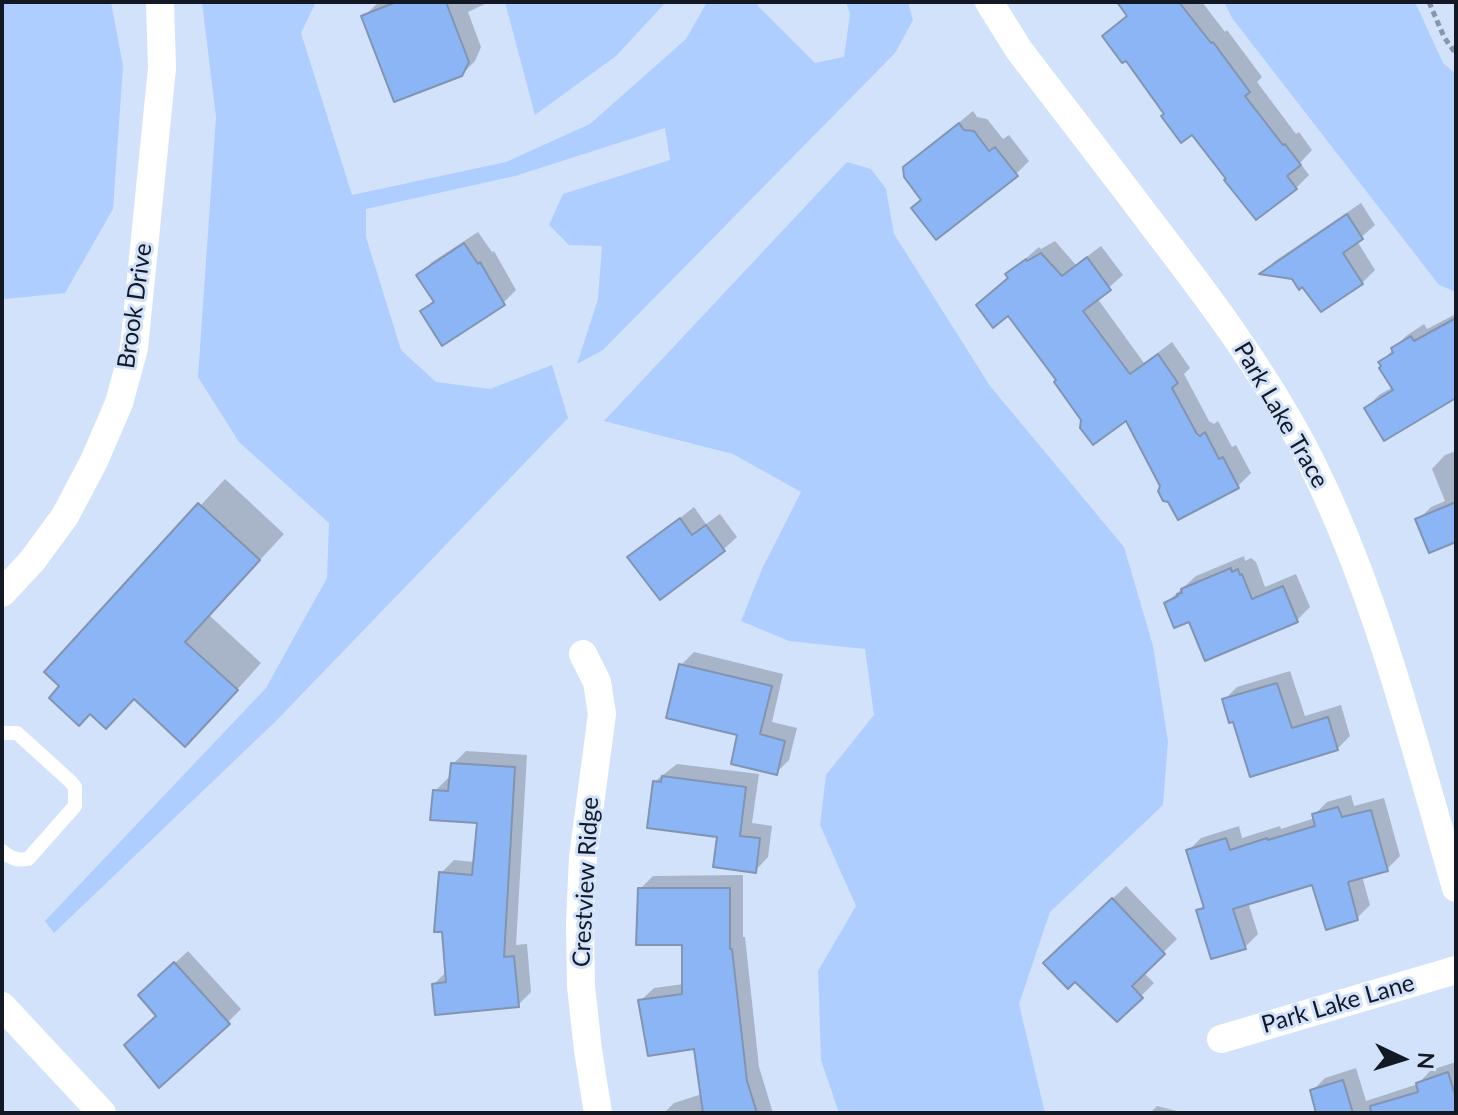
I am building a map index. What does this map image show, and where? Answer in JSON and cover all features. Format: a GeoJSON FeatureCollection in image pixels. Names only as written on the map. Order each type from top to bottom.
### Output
{"type":"FeatureCollection","features":[{"type":"Feature","properties":{"kind":"street","name":"Brook Drive"},"geometry":{"type":"LineString","coordinates":[[6,587],[65,516],[94,461],[119,403],[134,348],[162,68],[160,2]]}},
{"type":"Feature","properties":{"kind":"street","name":"Park Lake Trace"},"geometry":{"type":"LineString","coordinates":[[989,2],[1019,50],[1231,329],[1269,387],[1303,448],[1333,508],[1377,621],[1456,888]]}},
{"type":"Feature","properties":{"kind":"street","name":"Crestview Ridge"},"geometry":{"type":"LineString","coordinates":[[583,654],[597,682],[602,714],[583,857],[580,922],[581,986],[598,1113]]}},
{"type":"Feature","properties":{"kind":"street","name":"Park Lake Lane"},"geometry":{"type":"LineString","coordinates":[[1221,1039],[1456,970]]}},
{"type":"Feature","properties":{"kind":"street"},"geometry":{"type":"LineString","coordinates":[[2,1006],[102,1113]]}},
{"type":"Feature","properties":{"kind":"lane"},"geometry":{"type":"LineString","coordinates":[[2,733],[17,733],[75,787],[75,806],[28,859],[10,857],[2,851]]}},
{"type":"Feature","properties":{"kind":"path"},"geometry":{"type":"LineString","coordinates":[[1429,2],[1444,37],[1456,54]]}},
{"type":"Feature","properties":{"kind":"shaded area"},"geometry":{"type":"Polygon","coordinates":[[[2,2],[111,2],[123,66],[113,209],[65,293],[2,297],[2,2]]]}},
{"type":"Feature","properties":{"kind":"shaded area"},"geometry":{"type":"Polygon","coordinates":[[[202,2],[320,2],[315,4],[301,33],[352,195],[506,162],[590,124],[686,39],[707,2],[759,2],[758,6],[815,63],[844,57],[850,14],[846,2],[908,2],[913,20],[895,53],[603,350],[577,364],[598,299],[602,246],[569,245],[549,225],[563,194],[670,160],[665,128],[515,176],[366,209],[366,237],[401,350],[436,382],[490,389],[552,365],[568,418],[276,721],[54,933],[45,921],[266,688],[327,578],[329,523],[239,442],[198,377],[216,117],[202,2]]]}},
{"type":"Feature","properties":{"kind":"shaded area"},"geometry":{"type":"Polygon","coordinates":[[[505,2],[666,2],[616,56],[535,115],[505,2]]]}},
{"type":"Feature","properties":{"kind":"shaded area"},"geometry":{"type":"Polygon","coordinates":[[[1224,2],[1415,2],[1443,63],[1456,74],[1456,292],[1439,285],[1232,18],[1224,2]]]}},
{"type":"Feature","properties":{"kind":"shaded area"},"geometry":{"type":"Polygon","coordinates":[[[847,162],[871,169],[886,189],[894,234],[990,386],[1124,547],[1153,646],[1168,741],[1163,805],[1050,912],[1019,1004],[1045,1113],[839,1113],[821,1060],[818,971],[856,906],[820,825],[826,775],[874,715],[865,649],[789,641],[741,621],[762,569],[801,492],[733,454],[604,421],[847,162]]]}},
{"type":"Feature","properties":{"kind":"building"},"geometry":{"type":"Polygon","coordinates":[[[396,2],[446,2],[469,62],[462,76],[394,102],[361,16],[396,2]]]}},
{"type":"Feature","properties":{"kind":"building"},"geometry":{"type":"Polygon","coordinates":[[[1117,2],[1179,2],[1250,92],[1245,96],[1301,165],[1287,176],[1297,189],[1256,220],[1192,135],[1181,143],[1126,61],[1122,63],[1102,36],[1127,16],[1117,2]]]}},
{"type":"Feature","properties":{"kind":"building"},"geometry":{"type":"Polygon","coordinates":[[[959,123],[964,130],[974,131],[989,151],[995,147],[1018,176],[936,240],[911,208],[921,200],[904,177],[903,167],[959,123]]]}},
{"type":"Feature","properties":{"kind":"building"},"geometry":{"type":"Polygon","coordinates":[[[1347,214],[1363,239],[1343,253],[1363,284],[1321,312],[1292,279],[1259,274],[1347,214]]]}},
{"type":"Feature","properties":{"kind":"building"},"geometry":{"type":"Polygon","coordinates":[[[464,243],[478,264],[480,262],[505,305],[442,346],[420,311],[434,302],[416,275],[464,243]]]}},
{"type":"Feature","properties":{"kind":"building"},"geometry":{"type":"Polygon","coordinates":[[[1041,253],[1062,276],[1087,257],[1111,290],[1083,311],[1130,374],[1158,354],[1178,383],[1172,388],[1197,434],[1200,436],[1205,432],[1219,459],[1223,457],[1239,488],[1178,520],[1168,502],[1163,501],[1158,491],[1160,486],[1126,421],[1093,445],[1080,428],[1081,420],[1054,382],[1056,380],[1008,316],[993,328],[976,305],[1008,278],[1005,274],[1041,253]]]}},
{"type":"Feature","properties":{"kind":"building"},"geometry":{"type":"Polygon","coordinates":[[[1456,318],[1456,398],[1384,441],[1364,408],[1393,390],[1378,362],[1393,353],[1391,348],[1411,336],[1414,341],[1456,318]]]}},
{"type":"Feature","properties":{"kind":"building"},"geometry":{"type":"Polygon","coordinates":[[[1456,502],[1456,542],[1429,553],[1415,519],[1456,502]]]}},
{"type":"Feature","properties":{"kind":"building"},"geometry":{"type":"Polygon","coordinates":[[[198,503],[260,560],[185,642],[238,690],[185,747],[134,699],[106,729],[90,714],[79,726],[49,698],[59,686],[44,672],[198,503]]]}},
{"type":"Feature","properties":{"kind":"building"},"geometry":{"type":"Polygon","coordinates":[[[680,518],[692,535],[706,525],[725,551],[660,600],[627,557],[680,518]]]}},
{"type":"Feature","properties":{"kind":"building"},"geometry":{"type":"Polygon","coordinates":[[[1231,568],[1232,572],[1238,569],[1242,574],[1252,599],[1283,586],[1298,622],[1205,661],[1189,622],[1174,628],[1164,603],[1182,593],[1181,589],[1231,568]]]}},
{"type":"Feature","properties":{"kind":"building"},"geometry":{"type":"Polygon","coordinates":[[[679,664],[772,686],[760,734],[785,741],[777,775],[731,764],[737,735],[666,718],[679,664]]]}},
{"type":"Feature","properties":{"kind":"building"},"geometry":{"type":"Polygon","coordinates":[[[1277,683],[1292,728],[1328,717],[1338,750],[1250,777],[1233,722],[1229,723],[1222,699],[1277,683]]]}},
{"type":"Feature","properties":{"kind":"building"},"geometry":{"type":"Polygon","coordinates":[[[451,763],[515,767],[504,957],[514,956],[519,1007],[435,1015],[432,984],[446,982],[442,932],[434,932],[439,872],[472,875],[477,823],[430,820],[433,790],[448,791],[451,763]]]}},
{"type":"Feature","properties":{"kind":"building"},"geometry":{"type":"Polygon","coordinates":[[[662,776],[746,787],[740,836],[760,838],[756,873],[713,867],[717,837],[647,828],[653,781],[661,782],[662,776]]]}},
{"type":"Feature","properties":{"kind":"building"},"geometry":{"type":"Polygon","coordinates":[[[1338,807],[1342,817],[1371,810],[1388,871],[1348,882],[1358,920],[1326,930],[1312,885],[1233,909],[1246,949],[1211,959],[1196,910],[1204,908],[1186,850],[1226,838],[1230,850],[1268,840],[1315,826],[1312,814],[1338,807]]]}},
{"type":"Feature","properties":{"kind":"building"},"geometry":{"type":"Polygon","coordinates":[[[638,888],[730,888],[730,949],[747,1081],[757,1113],[703,1113],[694,1049],[648,1056],[638,1000],[682,994],[682,945],[636,945],[638,888]]]}},
{"type":"Feature","properties":{"kind":"building"},"geometry":{"type":"Polygon","coordinates":[[[1112,898],[1165,954],[1132,986],[1143,998],[1117,1022],[1075,982],[1068,989],[1043,963],[1112,898]]]}},
{"type":"Feature","properties":{"kind":"building"},"geometry":{"type":"Polygon","coordinates":[[[174,962],[230,1024],[159,1088],[124,1045],[156,1016],[138,995],[174,962]]]}},
{"type":"Feature","properties":{"kind":"building"},"geometry":{"type":"Polygon","coordinates":[[[1448,1072],[1456,1098],[1456,1113],[1371,1113],[1370,1106],[1418,1092],[1416,1083],[1448,1072]]]}},
{"type":"Feature","properties":{"kind":"building"},"geometry":{"type":"Polygon","coordinates":[[[1343,1080],[1353,1113],[1316,1113],[1310,1090],[1343,1080]]]}}]}
